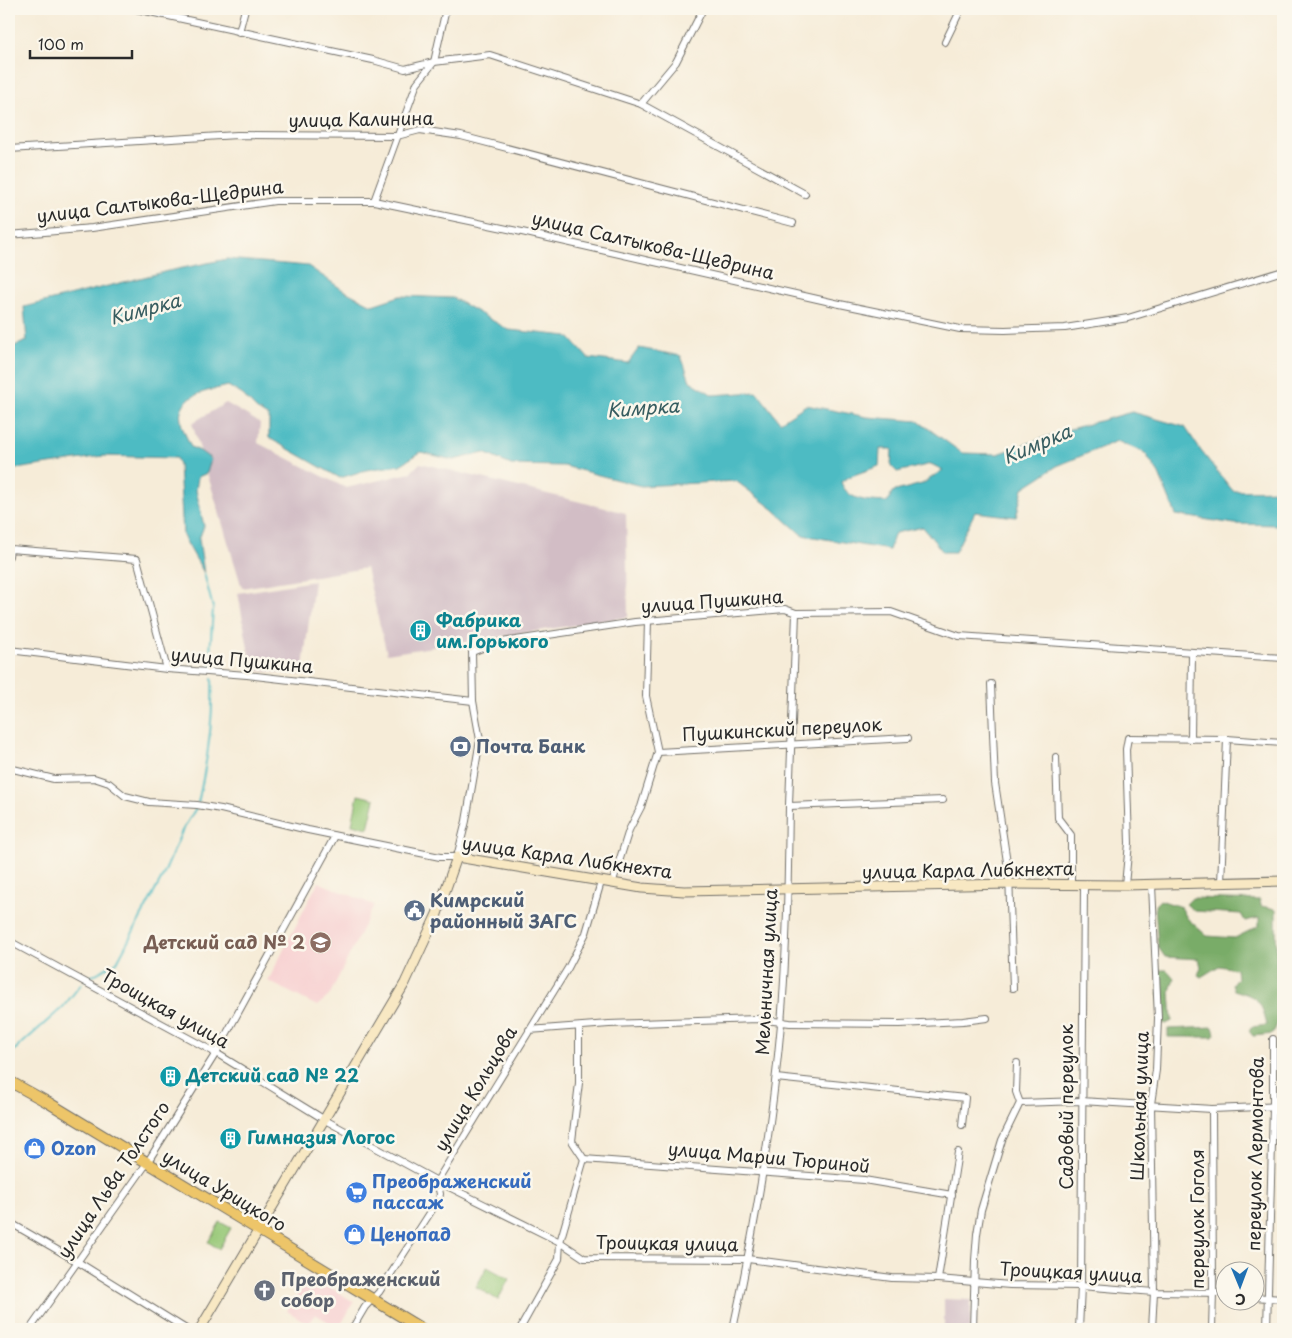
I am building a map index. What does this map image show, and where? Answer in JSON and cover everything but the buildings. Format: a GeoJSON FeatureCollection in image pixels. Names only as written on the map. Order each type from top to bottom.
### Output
{"type":"FeatureCollection","features":[{"type":"Feature","properties":{"kind":"main road","name":"улица Урицкого"},"geometry":{"type":"LineString","coordinates":[[9,1081],[422,1329]]}},
{"type":"Feature","properties":{"kind":"street"},"geometry":{"type":"LineString","coordinates":[[136,9],[373,60],[405,69],[434,62],[490,55],[641,104],[806,194]]}},
{"type":"Feature","properties":{"kind":"street"},"geometry":{"type":"LineString","coordinates":[[239,32],[245,9]]}},
{"type":"Feature","properties":{"kind":"street"},"geometry":{"type":"LineString","coordinates":[[374,201],[417,83],[434,62],[446,9]]}},
{"type":"Feature","properties":{"kind":"street"},"geometry":{"type":"LineString","coordinates":[[641,104],[676,62],[703,9]]}},
{"type":"Feature","properties":{"kind":"street"},"geometry":{"type":"LineString","coordinates":[[945,42],[961,9]]}},
{"type":"Feature","properties":{"kind":"street","name":"улица Калинина"},"geometry":{"type":"LineString","coordinates":[[9,149],[237,136],[397,136],[420,130],[461,136],[793,223]]}},
{"type":"Feature","properties":{"kind":"street","name":"улица Салтыкова-Щедрина"},"geometry":{"type":"LineString","coordinates":[[9,235],[92,228],[275,201],[374,201],[960,329],[1065,328],[1128,318],[1283,271]]}},
{"type":"Feature","properties":{"kind":"street"},"geometry":{"type":"LineString","coordinates":[[9,556],[10,549],[137,559],[167,669]]}},
{"type":"Feature","properties":{"kind":"street","name":"улица Пушкина"},"geometry":{"type":"LineString","coordinates":[[9,650],[167,669],[247,675],[473,701],[472,652],[495,643],[648,621],[785,609],[796,613],[891,612],[959,636],[1283,658]]}},
{"type":"Feature","properties":{"kind":"street","name":"Мельничная улица"},"geometry":{"type":"LineString","coordinates":[[733,1329],[748,1259],[763,1171],[776,1078],[781,1022],[796,613]]}},
{"type":"Feature","properties":{"kind":"street"},"geometry":{"type":"LineString","coordinates":[[612,884],[629,830],[641,807],[658,752],[646,696],[648,621]]}},
{"type":"Feature","properties":{"kind":"street"},"geometry":{"type":"LineString","coordinates":[[1191,739],[1192,653]]}},
{"type":"Feature","properties":{"kind":"street"},"geometry":{"type":"LineString","coordinates":[[991,684],[996,783],[1009,875],[1013,988]]}},
{"type":"Feature","properties":{"kind":"street"},"geometry":{"type":"LineString","coordinates":[[200,1329],[326,1120],[405,983],[437,914],[457,857],[466,820],[480,740],[473,701]]}},
{"type":"Feature","properties":{"kind":"street","name":"Пушкинский переулок"},"geometry":{"type":"LineString","coordinates":[[658,752],[908,738]]}},
{"type":"Feature","properties":{"kind":"street"},"geometry":{"type":"LineString","coordinates":[[1125,885],[1129,843],[1126,749],[1128,738],[1227,739],[1283,743]]}},
{"type":"Feature","properties":{"kind":"street"},"geometry":{"type":"LineString","coordinates":[[1221,883],[1227,739]]}},
{"type":"Feature","properties":{"kind":"street"},"geometry":{"type":"LineString","coordinates":[[1056,757],[1058,818],[1071,835],[1071,886]]}},
{"type":"Feature","properties":{"kind":"street","name":"улица Карла Либкнехта"},"geometry":{"type":"LineString","coordinates":[[9,768],[54,780],[94,778],[109,783],[124,796],[149,802],[197,805],[221,809],[335,836],[440,856],[457,857],[642,888],[684,891],[787,890],[1009,884],[1084,886],[1283,881]]}},
{"type":"Feature","properties":{"kind":"street"},"geometry":{"type":"LineString","coordinates":[[789,806],[942,800]]}},
{"type":"Feature","properties":{"kind":"street","name":"улица Льва Толстого"},"geometry":{"type":"LineString","coordinates":[[30,1329],[147,1163],[216,1053],[335,836]]}},
{"type":"Feature","properties":{"kind":"street","name":"улица Кольцова"},"geometry":{"type":"LineString","coordinates":[[352,1329],[365,1307],[379,1292],[439,1199],[440,1194],[437,1181],[568,968],[586,933],[601,882]]}},
{"type":"Feature","properties":{"kind":"street","name":"Школьная улица"},"geometry":{"type":"LineString","coordinates":[[1152,885],[1158,1018],[1156,1070],[1151,1104],[1154,1292],[1152,1329]]}},
{"type":"Feature","properties":{"kind":"street","name":"Садовый переулок"},"geometry":{"type":"LineString","coordinates":[[1079,1329],[1081,1286],[1084,886]]}},
{"type":"Feature","properties":{"kind":"street","name":"Троицкая улица"},"geometry":{"type":"LineString","coordinates":[[9,941],[216,1053],[326,1120],[437,1181],[560,1242],[584,1258],[748,1259],[892,1278],[938,1279],[1010,1285],[1081,1286],[1154,1292],[1214,1292]]}},
{"type":"Feature","properties":{"kind":"street"},"geometry":{"type":"LineString","coordinates":[[530,1030],[757,1019],[781,1022],[900,1024],[987,1018]]}},
{"type":"Feature","properties":{"kind":"street"},"geometry":{"type":"LineString","coordinates":[[520,1329],[559,1259],[560,1242],[584,1159],[572,1142],[578,1083],[579,1027]]}},
{"type":"Feature","properties":{"kind":"street","name":"переулок Лермонтова"},"geometry":{"type":"LineString","coordinates":[[1267,1329],[1273,1107],[1272,1039]]}},
{"type":"Feature","properties":{"kind":"street"},"geometry":{"type":"LineString","coordinates":[[973,1329],[977,1234],[1002,1140],[1020,1103],[1016,1092],[1017,1062]]}},
{"type":"Feature","properties":{"kind":"street"},"geometry":{"type":"LineString","coordinates":[[776,1078],[965,1098],[962,1125]]}},
{"type":"Feature","properties":{"kind":"street"},"geometry":{"type":"LineString","coordinates":[[1020,1103],[1151,1104],[1212,1109],[1283,1106]]}},
{"type":"Feature","properties":{"kind":"street","name":"переулок Гоголя"},"geometry":{"type":"LineString","coordinates":[[1212,1109],[1214,1292],[1212,1329]]}},
{"type":"Feature","properties":{"kind":"street"},"geometry":{"type":"LineString","coordinates":[[938,1279],[958,1152]]}},
{"type":"Feature","properties":{"kind":"street","name":"улица Марии Тюриной"},"geometry":{"type":"LineString","coordinates":[[584,1159],[864,1180],[952,1195]]}},
{"type":"Feature","properties":{"kind":"street"},"geometry":{"type":"LineString","coordinates":[[9,1222],[186,1329]]}},
{"type":"Feature","properties":{"kind":"street"},"geometry":{"type":"LineString","coordinates":[[1264,1297],[1283,1298]]}},
{"type":"Feature","properties":{"kind":"shaded area"},"geometry":{"type":"Polygon","coordinates":[[[226,403],[260,423],[258,443],[346,488],[410,473],[420,463],[626,513],[628,617],[387,654],[366,568],[242,588],[192,423],[226,403]]]}},
{"type":"Feature","properties":{"kind":"shaded area"},"geometry":{"type":"Polygon","coordinates":[[[314,581],[302,675],[252,670],[238,593],[314,581]]]}},
{"type":"Feature","properties":{"kind":"shaded area","name":"Детский сад № 2"},"geometry":{"type":"Polygon","coordinates":[[[318,882],[374,905],[329,996],[317,1006],[268,981],[318,882]]]}},
{"type":"Feature","properties":{"kind":"shaded area"},"geometry":{"type":"Polygon","coordinates":[[[309,1275],[354,1302],[339,1328],[315,1314],[309,1324],[287,1311],[309,1275]]]}},
{"type":"Feature","properties":{"kind":"shaded area"},"geometry":{"type":"Polygon","coordinates":[[[944,1299],[971,1300],[970,1329],[944,1329],[944,1299]]]}},
{"type":"Feature","properties":{"kind":"green space"},"geometry":{"type":"Polygon","coordinates":[[[358,795],[375,799],[368,828],[352,824],[358,795]]]}},
{"type":"Feature","properties":{"kind":"green space"},"geometry":{"type":"Polygon","coordinates":[[[1192,898],[1260,900],[1261,906],[1276,909],[1277,1024],[1273,1034],[1253,1036],[1249,1031],[1251,1027],[1267,1025],[1263,1010],[1258,1001],[1249,995],[1234,990],[1232,985],[1237,978],[1236,969],[1219,966],[1201,977],[1198,975],[1201,967],[1199,959],[1165,957],[1158,947],[1155,905],[1160,900],[1181,907],[1187,918],[1207,936],[1235,938],[1259,926],[1259,918],[1245,921],[1241,914],[1194,911],[1186,904],[1192,898]]]}},
{"type":"Feature","properties":{"kind":"green space"},"geometry":{"type":"Polygon","coordinates":[[[1158,970],[1167,970],[1174,978],[1170,991],[1172,1021],[1166,1024],[1160,1022],[1158,970]]]}},
{"type":"Feature","properties":{"kind":"green space"},"geometry":{"type":"Polygon","coordinates":[[[1213,1027],[1215,1034],[1213,1037],[1168,1037],[1168,1029],[1213,1027]]]}},
{"type":"Feature","properties":{"kind":"green space"},"geometry":{"type":"Polygon","coordinates":[[[220,1222],[231,1228],[219,1249],[208,1242],[220,1222]]]}},
{"type":"Feature","properties":{"kind":"green space"},"geometry":{"type":"Polygon","coordinates":[[[487,1267],[509,1279],[498,1300],[476,1287],[487,1267]]]}},
{"type":"Feature","properties":{"kind":"water","name":"Кимрка"},"geometry":{"type":"Polygon","coordinates":[[[227,259],[308,266],[343,290],[372,305],[400,296],[453,298],[509,330],[568,336],[588,358],[628,363],[639,348],[681,356],[690,381],[713,395],[757,392],[780,422],[806,405],[867,417],[918,421],[962,453],[998,454],[1063,431],[1132,412],[1185,427],[1201,451],[1233,491],[1283,490],[1283,525],[1235,524],[1176,515],[1159,474],[1145,453],[1117,441],[1057,466],[1023,488],[1016,517],[975,512],[955,552],[943,552],[923,527],[895,533],[889,550],[802,535],[773,509],[736,481],[641,486],[564,466],[511,465],[484,453],[453,460],[421,452],[400,465],[366,470],[340,478],[269,438],[269,417],[256,409],[243,395],[228,386],[196,395],[189,399],[181,412],[183,428],[191,447],[211,459],[207,473],[198,477],[196,490],[204,526],[199,539],[204,573],[183,536],[179,464],[176,458],[103,456],[9,470],[9,348],[27,341],[24,307],[168,271],[227,259]],[[880,449],[879,466],[851,476],[841,482],[844,489],[860,499],[888,502],[892,492],[922,484],[943,470],[931,464],[897,472],[891,466],[892,449],[880,449]]]}},
{"type":"Feature","properties":{"kind":"waterway"},"geometry":{"type":"LineString","coordinates":[[204,573],[213,608],[211,667]]}},
{"type":"Feature","properties":{"kind":"waterway"},"geometry":{"type":"LineString","coordinates":[[198,803],[209,741],[212,678]]}},
{"type":"Feature","properties":{"kind":"waterway"},"geometry":{"type":"LineString","coordinates":[[85,980],[117,962],[163,876],[182,831],[196,808]]}},
{"type":"Feature","properties":{"kind":"waterway"},"geometry":{"type":"LineString","coordinates":[[9,1055],[63,1007],[82,983]]}},
{"type":"Feature","properties":{"kind":"place","name":"Фабрика им.Горького"},"geometry":{"type":"Point","coordinates":[420,631]}},
{"type":"Feature","properties":{"kind":"place","name":"Почта Банк"},"geometry":{"type":"Point","coordinates":[460,747]}},
{"type":"Feature","properties":{"kind":"place","name":"Кимрский районный ЗАГС"},"geometry":{"type":"Point","coordinates":[414,911]}},
{"type":"Feature","properties":{"kind":"place","name":"Детский сад № 2"},"geometry":{"type":"Point","coordinates":[321,943]}},
{"type":"Feature","properties":{"kind":"place","name":"Детский сад № 22"},"geometry":{"type":"Point","coordinates":[170,1076]}},
{"type":"Feature","properties":{"kind":"place","name":"Гимназия Логос"},"geometry":{"type":"Point","coordinates":[231,1138]}},
{"type":"Feature","properties":{"kind":"place","name":"Ozon"},"geometry":{"type":"Point","coordinates":[35,1149]}},
{"type":"Feature","properties":{"kind":"place","name":"Преображенский пассаж"},"geometry":{"type":"Point","coordinates":[356,1192]}},
{"type":"Feature","properties":{"kind":"place","name":"Ценопад"},"geometry":{"type":"Point","coordinates":[354,1235]}},
{"type":"Feature","properties":{"kind":"place","name":"Преображенский собор"},"geometry":{"type":"Point","coordinates":[265,1290]}}]}
